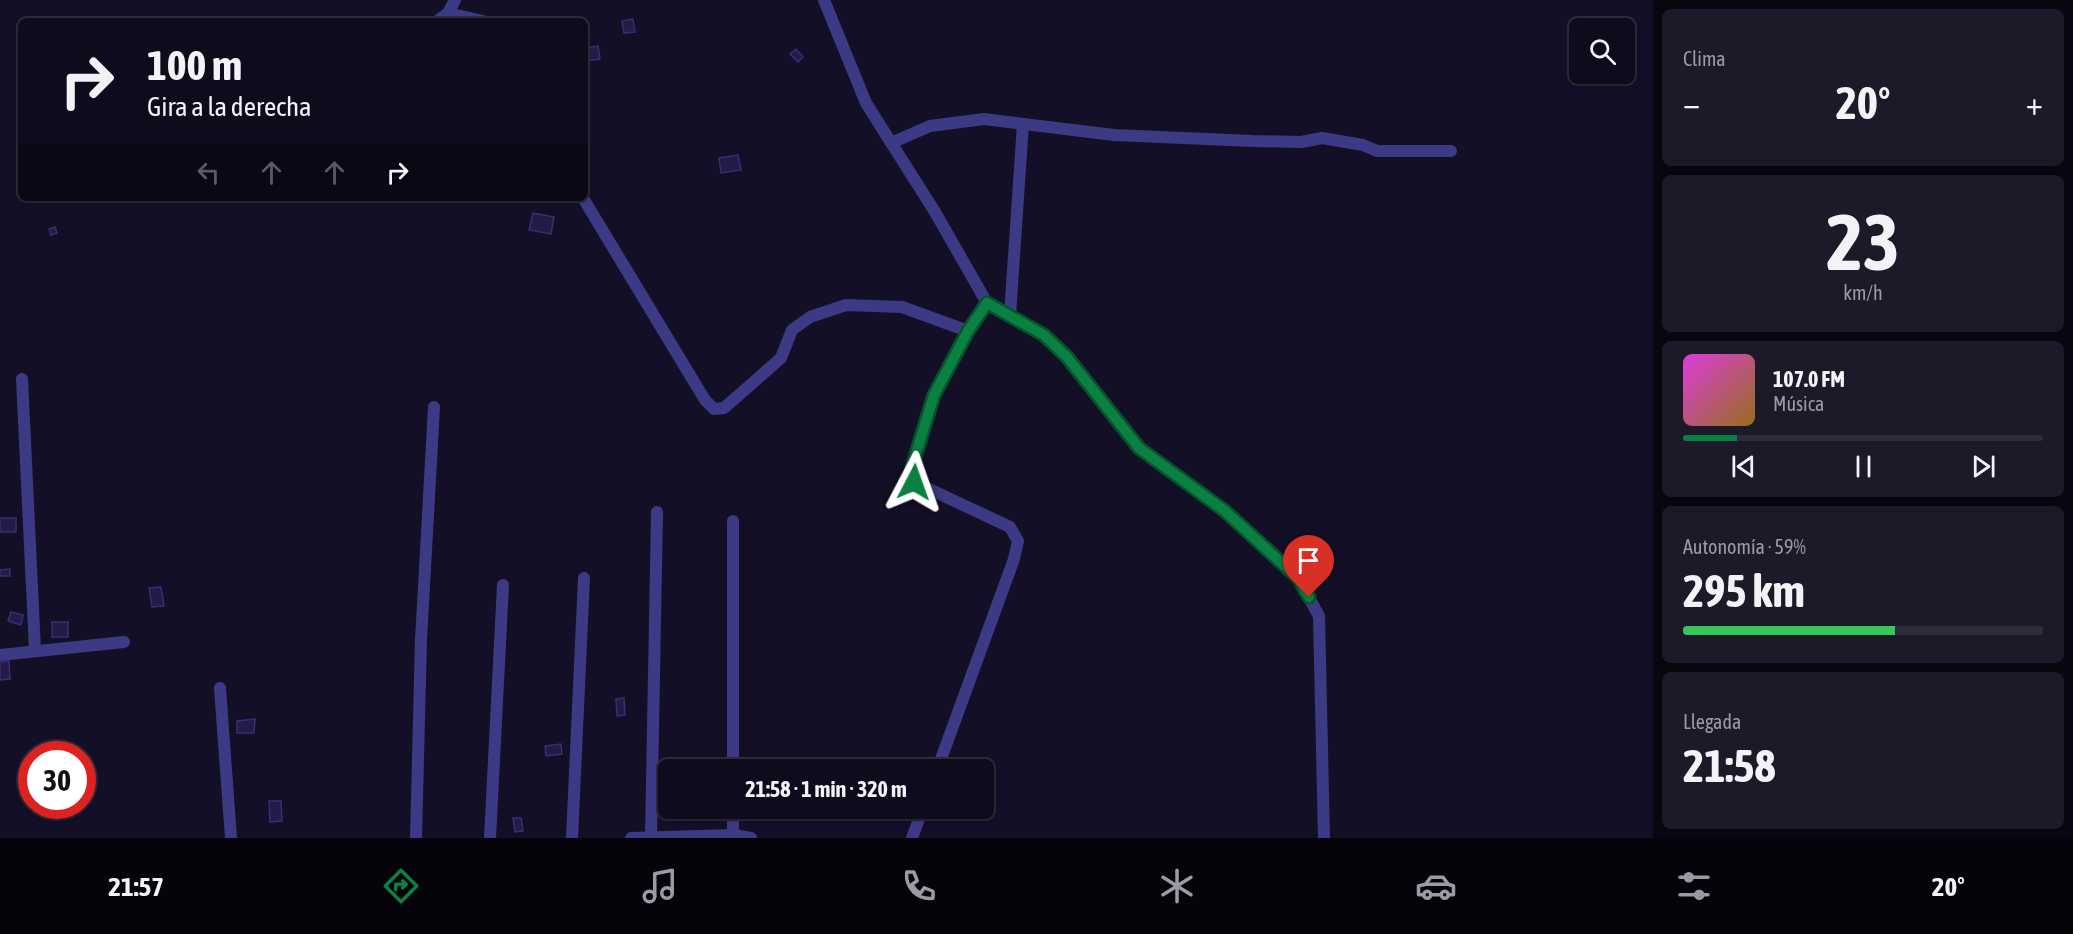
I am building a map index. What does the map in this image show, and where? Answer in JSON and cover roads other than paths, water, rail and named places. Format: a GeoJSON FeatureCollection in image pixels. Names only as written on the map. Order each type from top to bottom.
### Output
{"type":"FeatureCollection","features":[{"type":"Feature","properties":{"kind":"street"},"geometry":{"type":"LineString","coordinates":[[441,18],[448,13],[455,0]]}},
{"type":"Feature","properties":{"kind":"street"},"geometry":{"type":"LineString","coordinates":[[824,0],[866,103],[987,303],[1044,335],[1067,357],[1139,448],[1225,511],[1298,578],[1319,616],[1324,838]]}},
{"type":"Feature","properties":{"kind":"street"},"geometry":{"type":"LineString","coordinates":[[448,13],[470,18]]}},
{"type":"Feature","properties":{"kind":"street"},"geometry":{"type":"LineString","coordinates":[[891,143],[945,122],[984,119],[1114,135],[1301,142],[1322,138],[1363,145],[1377,151],[1451,151]]}},
{"type":"Feature","properties":{"kind":"street"},"geometry":{"type":"LineString","coordinates":[[1010,315],[1023,124]]}},
{"type":"Feature","properties":{"kind":"street"},"geometry":{"type":"LineString","coordinates":[[585,201],[705,400],[714,409],[724,408],[781,358],[792,330],[810,316],[846,305],[902,307],[968,331]]}},
{"type":"Feature","properties":{"kind":"street"},"geometry":{"type":"LineString","coordinates":[[941,759],[1014,560],[1017,541],[1010,527],[914,482],[911,470],[934,395],[968,331],[987,303]]}},
{"type":"Feature","properties":{"kind":"street"},"geometry":{"type":"LineString","coordinates":[[22,379],[34,650]]}},
{"type":"Feature","properties":{"kind":"street"},"geometry":{"type":"LineString","coordinates":[[416,838],[421,640],[434,407]]}},
{"type":"Feature","properties":{"kind":"street"},"geometry":{"type":"LineString","coordinates":[[651,837],[657,512]]}},
{"type":"Feature","properties":{"kind":"street"},"geometry":{"type":"LineString","coordinates":[[733,522],[733,759]]}},
{"type":"Feature","properties":{"kind":"street"},"geometry":{"type":"LineString","coordinates":[[572,838],[584,578]]}},
{"type":"Feature","properties":{"kind":"street"},"geometry":{"type":"LineString","coordinates":[[490,838],[503,585]]}},
{"type":"Feature","properties":{"kind":"street"},"geometry":{"type":"LineString","coordinates":[[0,655],[124,642]]}},
{"type":"Feature","properties":{"kind":"street"},"geometry":{"type":"LineString","coordinates":[[220,688],[231,838]]}},
{"type":"Feature","properties":{"kind":"street"},"geometry":{"type":"LineString","coordinates":[[733,819],[733,836]]}},
{"type":"Feature","properties":{"kind":"street"},"geometry":{"type":"LineString","coordinates":[[912,838],[919,819]]}},
{"type":"Feature","properties":{"kind":"street"},"geometry":{"type":"LineString","coordinates":[[632,838],[733,836],[751,838]]}}]}
